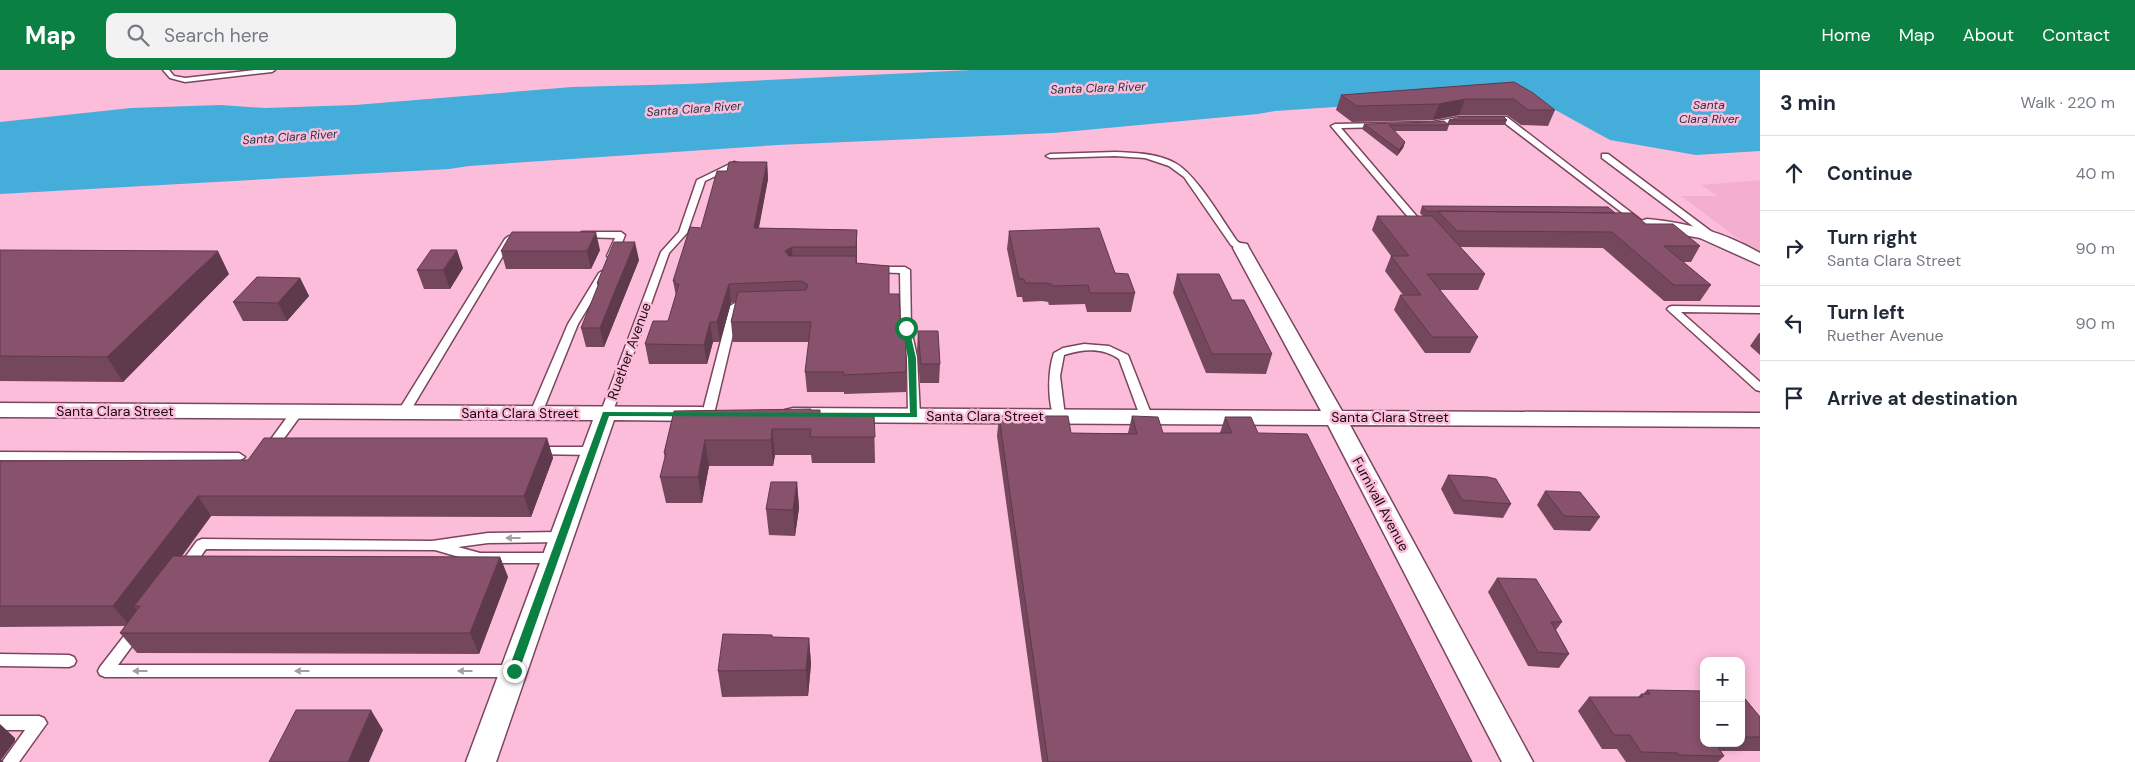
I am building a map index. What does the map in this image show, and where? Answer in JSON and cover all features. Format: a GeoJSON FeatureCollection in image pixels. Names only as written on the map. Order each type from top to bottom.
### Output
{"type":"FeatureCollection","features":[{"type":"Feature","properties":{"kind":"street"},"geometry":{"type":"LineString","coordinates":[[1642,224],[1675,226],[1709,234],[1739,247],[1760,260]]}},
{"type":"Feature","properties":{"kind":"street","name":"Furnivall Avenue"},"geometry":{"type":"LineString","coordinates":[[1241,248],[1335,417],[1518,762]]}},
{"type":"Feature","properties":{"kind":"street","name":"Santa Clara Street"},"geometry":{"type":"LineString","coordinates":[[0,410],[718,414]]}},
{"type":"Feature","properties":{"kind":"street","name":"Ruether Avenue"},"geometry":{"type":"LineString","coordinates":[[481,762],[606,414]]}},
{"type":"Feature","properties":{"kind":"street","name":"Santa Clara Street"},"geometry":{"type":"LineString","coordinates":[[777,415],[1760,420]]}},
{"type":"Feature","properties":{"kind":"lane"},"geometry":{"type":"LineString","coordinates":[[166,70],[172,77],[185,80],[272,70]]}},
{"type":"Feature","properties":{"kind":"lane"},"geometry":{"type":"LineString","coordinates":[[1459,119],[1504,119],[1642,224],[1418,222],[1334,126],[1434,124],[1459,119]]}},
{"type":"Feature","properties":{"kind":"lane"},"geometry":{"type":"LineString","coordinates":[[1050,156],[1115,154],[1146,156],[1172,164],[1187,175],[1234,243],[1241,248]]}},
{"type":"Feature","properties":{"kind":"lane"},"geometry":{"type":"LineString","coordinates":[[1605,156],[1709,234]]}},
{"type":"Feature","properties":{"kind":"lane","name":"Ruether Avenue"},"geometry":{"type":"LineString","coordinates":[[606,414],[665,252],[683,234],[701,180],[737,164]]}},
{"type":"Feature","properties":{"kind":"lane"},"geometry":{"type":"LineString","coordinates":[[403,413],[511,235],[521,235]]}},
{"type":"Feature","properties":{"kind":"lane"},"geometry":{"type":"LineString","coordinates":[[536,413],[573,324],[601,281],[621,235],[571,235]]}},
{"type":"Feature","properties":{"kind":"lane"},"geometry":{"type":"LineString","coordinates":[[868,270],[905,270],[906,328],[912,358],[914,415]]}},
{"type":"Feature","properties":{"kind":"lane"},"geometry":{"type":"LineString","coordinates":[[718,414],[735,306],[764,306]]}},
{"type":"Feature","properties":{"kind":"lane"},"geometry":{"type":"LineString","coordinates":[[1760,310],[1672,309],[1760,388]]}},
{"type":"Feature","properties":{"kind":"lane"},"geometry":{"type":"LineString","coordinates":[[1059,416],[1056,395],[1056,361],[1059,353],[1088,347],[1116,350],[1124,357],[1146,416]]}},
{"type":"Feature","properties":{"kind":"lane"},"geometry":{"type":"LineString","coordinates":[[274,451],[296,412]]}},
{"type":"Feature","properties":{"kind":"lane"},"geometry":{"type":"LineString","coordinates":[[524,451],[592,451]]}},
{"type":"Feature","properties":{"kind":"lane"},"geometry":{"type":"LineString","coordinates":[[0,456],[239,457]]}},
{"type":"Feature","properties":{"kind":"lane"},"geometry":{"type":"LineString","coordinates":[[179,574],[202,544],[432,546],[488,538],[558,548]]}},
{"type":"Feature","properties":{"kind":"lane"},"geometry":{"type":"LineString","coordinates":[[432,546],[480,558],[558,548]]}},
{"type":"Feature","properties":{"kind":"lane"},"geometry":{"type":"LineString","coordinates":[[145,619],[105,671],[514,671]]}},
{"type":"Feature","properties":{"kind":"lane"},"geometry":{"type":"LineString","coordinates":[[0,660],[69,661]]}},
{"type":"Feature","properties":{"kind":"lane"},"geometry":{"type":"LineString","coordinates":[[0,723],[39,722],[10,762]]}},
{"type":"Feature","properties":{"kind":"shaded area"},"geometry":{"type":"Polygon","coordinates":[[[1760,180],[1760,255],[1681,196],[1718,196],[1701,185],[1760,180]]]}},
{"type":"Feature","properties":{"kind":"water","name":"Santa Clara River"},"geometry":{"type":"Polygon","coordinates":[[[972,70],[1760,70],[1760,151],[1696,155],[1610,140],[1539,101],[1514,95],[1275,111],[1053,133],[777,145],[469,166],[449,169],[0,194],[0,122],[131,108],[221,105],[265,108],[355,105],[572,87],[687,84],[972,70]]]}},
{"type":"Feature","properties":{"kind":"building"},"geometry":{"type":"Polygon","coordinates":[[[1514,82],[1533,93],[1555,110],[1528,110],[1514,99],[1465,99],[1439,104],[1357,106],[1341,95],[1514,82]]]}},
{"type":"Feature","properties":{"kind":"building"},"geometry":{"type":"Polygon","coordinates":[[[1461,117],[1504,117],[1507,120],[1449,120],[1461,117]]]}},
{"type":"Feature","properties":{"kind":"building"},"geometry":{"type":"Polygon","coordinates":[[[1444,121],[1449,125],[1389,125],[1405,142],[1399,150],[1364,124],[1435,122],[1444,121]]]}},
{"type":"Feature","properties":{"kind":"building"},"geometry":{"type":"Polygon","coordinates":[[[729,162],[767,162],[754,228],[857,230],[856,247],[792,247],[785,251],[789,256],[856,256],[856,263],[889,266],[889,294],[899,294],[901,331],[904,331],[906,338],[906,372],[843,375],[844,372],[805,372],[811,322],[731,322],[738,292],[806,290],[808,285],[802,281],[729,284],[717,322],[710,322],[704,345],[645,344],[653,321],[668,321],[679,284],[675,284],[675,281],[673,281],[690,227],[701,228],[717,171],[727,171],[729,162]]]}},
{"type":"Feature","properties":{"kind":"building"},"geometry":{"type":"Polygon","coordinates":[[[1422,206],[1608,207],[1615,213],[1426,211],[1422,206]]]}},
{"type":"Feature","properties":{"kind":"building"},"geometry":{"type":"Polygon","coordinates":[[[1438,211],[1632,213],[1646,224],[1673,224],[1700,246],[1664,246],[1711,285],[1674,285],[1612,232],[1457,231],[1438,211]]]}},
{"type":"Feature","properties":{"kind":"building"},"geometry":{"type":"Polygon","coordinates":[[[1377,216],[1432,216],[1485,274],[1427,274],[1478,337],[1432,337],[1400,295],[1421,295],[1391,256],[1409,256],[1377,216]]]}},
{"type":"Feature","properties":{"kind":"building"},"geometry":{"type":"Polygon","coordinates":[[[1099,228],[1115,273],[1128,274],[1135,293],[1090,293],[1088,285],[1051,286],[1051,284],[1045,283],[1025,283],[1024,279],[1019,279],[1009,231],[1099,228]]]}},
{"type":"Feature","properties":{"kind":"building"},"geometry":{"type":"Polygon","coordinates":[[[512,232],[596,232],[587,251],[501,251],[512,232]]]}},
{"type":"Feature","properties":{"kind":"building"},"geometry":{"type":"Polygon","coordinates":[[[614,242],[635,242],[600,328],[581,328],[599,283],[597,283],[614,242]]]}},
{"type":"Feature","properties":{"kind":"building"},"geometry":{"type":"Polygon","coordinates":[[[0,250],[218,251],[107,357],[0,356],[0,250]]]}},
{"type":"Feature","properties":{"kind":"building"},"geometry":{"type":"Polygon","coordinates":[[[431,250],[457,250],[443,270],[417,270],[431,250]]]}},
{"type":"Feature","properties":{"kind":"building"},"geometry":{"type":"Polygon","coordinates":[[[1177,274],[1219,274],[1232,300],[1244,300],[1272,354],[1212,354],[1177,274]]]}},
{"type":"Feature","properties":{"kind":"building"},"geometry":{"type":"Polygon","coordinates":[[[257,277],[300,278],[278,303],[233,302],[257,277]]]}},
{"type":"Feature","properties":{"kind":"building"},"geometry":{"type":"Polygon","coordinates":[[[918,331],[938,331],[940,364],[921,364],[918,331]]]}},
{"type":"Feature","properties":{"kind":"building"},"geometry":{"type":"Polygon","coordinates":[[[820,410],[820,415],[874,415],[875,437],[810,437],[811,429],[772,429],[771,440],[705,440],[698,477],[660,477],[674,411],[820,410]]]}},
{"type":"Feature","properties":{"kind":"building"},"geometry":{"type":"Polygon","coordinates":[[[999,416],[1068,416],[1071,433],[1137,434],[1132,416],[1158,417],[1163,433],[1232,433],[1225,417],[1251,417],[1258,433],[1307,434],[1472,762],[1048,762],[999,416]]]}},
{"type":"Feature","properties":{"kind":"building"},"geometry":{"type":"Polygon","coordinates":[[[264,438],[547,438],[524,496],[198,496],[113,606],[0,606],[0,461],[248,460],[264,438]]]}},
{"type":"Feature","properties":{"kind":"building"},"geometry":{"type":"Polygon","coordinates":[[[1448,475],[1496,479],[1511,504],[1462,500],[1448,475]]]}},
{"type":"Feature","properties":{"kind":"building"},"geometry":{"type":"Polygon","coordinates":[[[771,482],[797,482],[793,510],[766,509],[771,482]]]}},
{"type":"Feature","properties":{"kind":"building"},"geometry":{"type":"Polygon","coordinates":[[[1545,491],[1580,492],[1600,517],[1564,516],[1545,491]]]}},
{"type":"Feature","properties":{"kind":"building"},"geometry":{"type":"Polygon","coordinates":[[[173,556],[500,557],[470,633],[120,633],[140,606],[134,606],[173,556]]]}},
{"type":"Feature","properties":{"kind":"building"},"geometry":{"type":"Polygon","coordinates":[[[1497,578],[1536,579],[1562,622],[1551,622],[1569,654],[1538,652],[1497,578]]]}},
{"type":"Feature","properties":{"kind":"building"},"geometry":{"type":"Polygon","coordinates":[[[723,634],[809,638],[806,670],[718,671],[723,634]]]}},
{"type":"Feature","properties":{"kind":"building"},"geometry":{"type":"Polygon","coordinates":[[[1647,690],[1700,691],[1700,747],[1718,747],[1724,756],[1641,752],[1630,735],[1614,735],[1589,697],[1643,697],[1641,694],[1650,694],[1647,690]]]}},
{"type":"Feature","properties":{"kind":"building"},"geometry":{"type":"Polygon","coordinates":[[[1745,699],[1760,717],[1760,737],[1745,737],[1745,699]]]}},
{"type":"Feature","properties":{"kind":"building"},"geometry":{"type":"Polygon","coordinates":[[[296,710],[371,710],[348,762],[269,762],[296,710]]]}},
{"type":"Feature","properties":{"kind":"route"},"geometry":{"type":"LineString","coordinates":[[514,671],[606,414],[914,415],[912,358],[906,328]]}}]}
